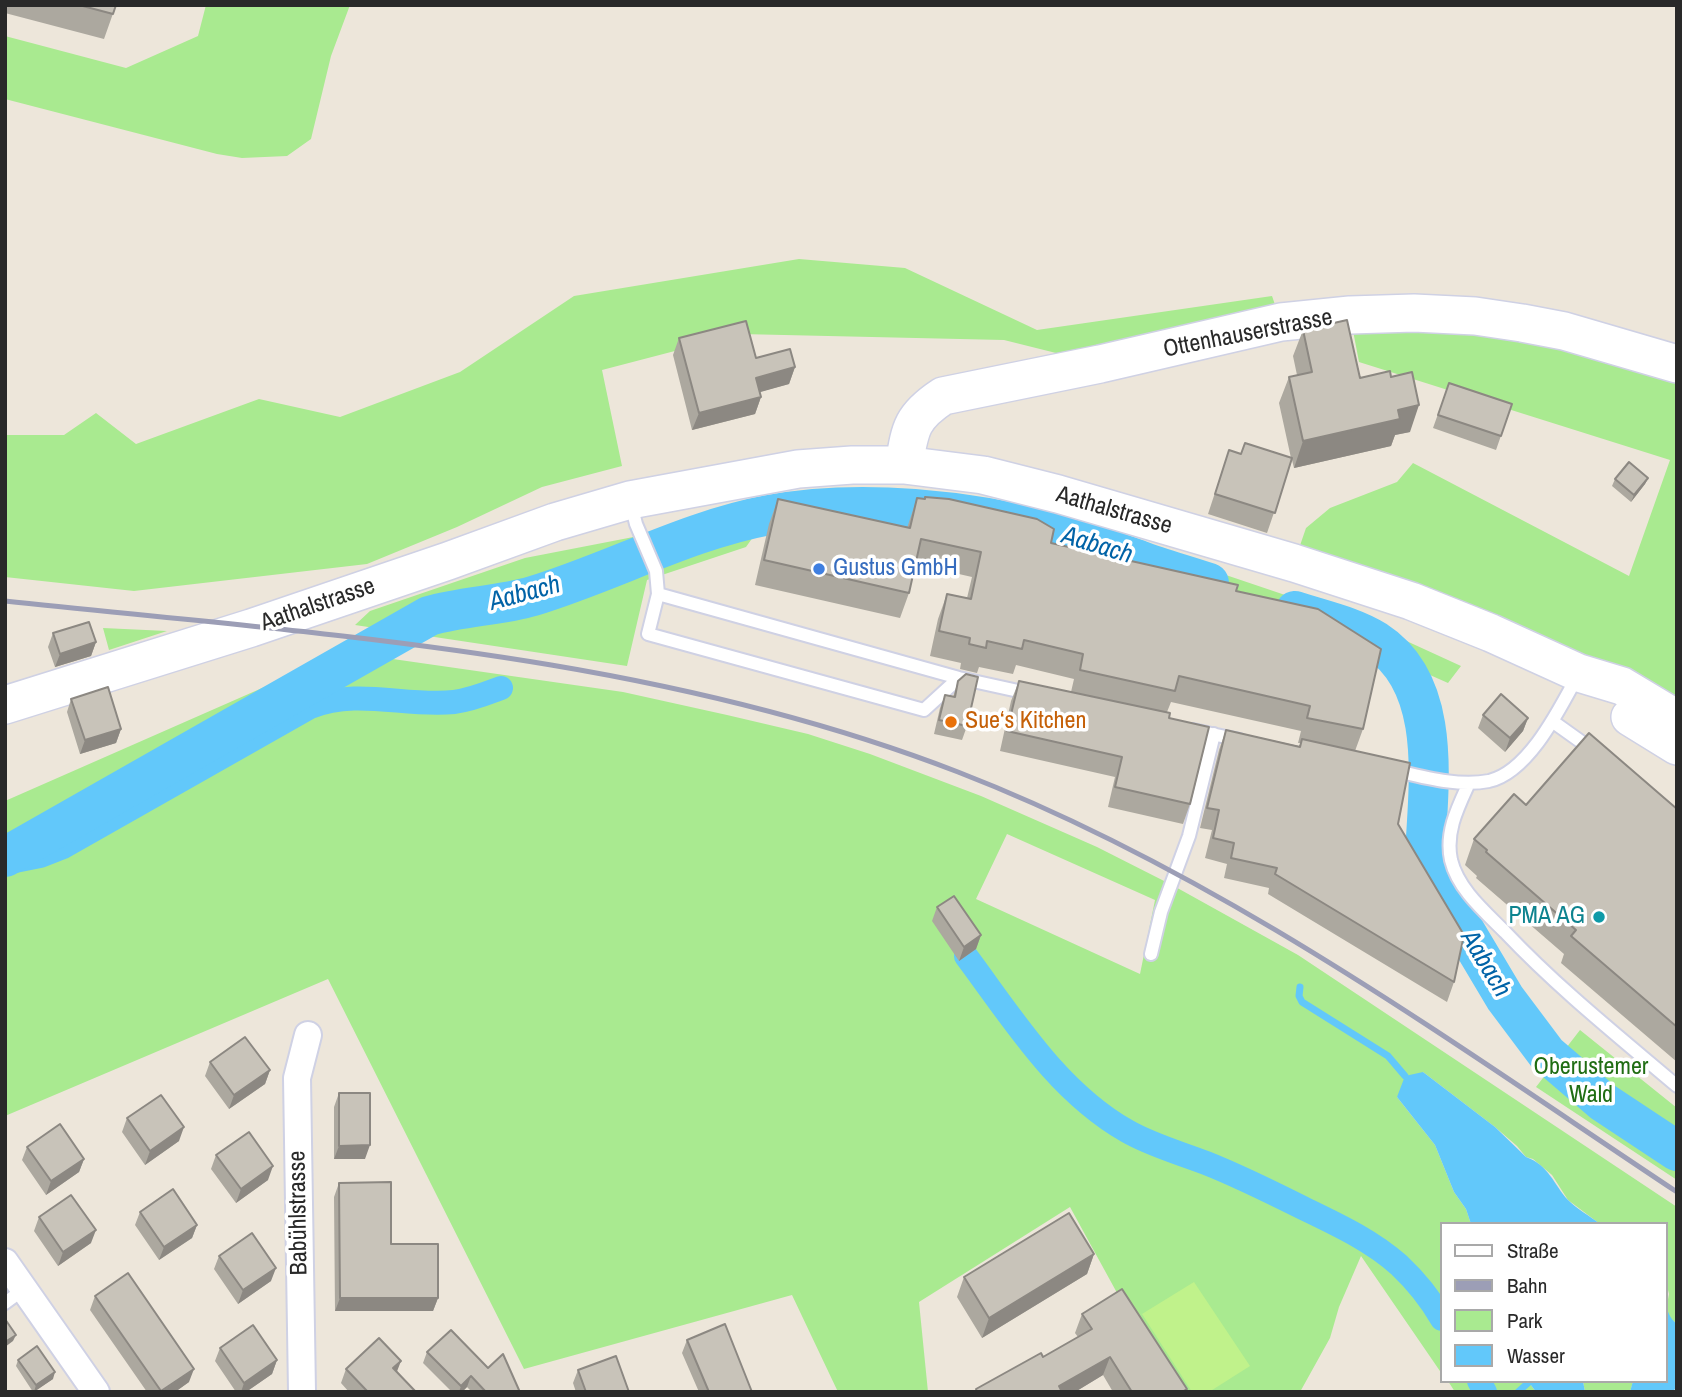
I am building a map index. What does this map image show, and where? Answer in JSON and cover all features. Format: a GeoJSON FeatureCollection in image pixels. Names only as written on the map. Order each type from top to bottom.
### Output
{"type":"FeatureCollection","features":[{"type":"Feature","properties":{"kind":"main road","name":"Ottenhauserstrasse"},"geometry":{"type":"LineString","coordinates":[[904,465],[909,437],[916,419],[943,396],[1100,364],[1281,322],[1388,313],[1475,316],[1564,331],[1677,364]]}},
{"type":"Feature","properties":{"kind":"main road","name":"Aathalstrasse"},"geometry":{"type":"LineString","coordinates":[[5,705],[251,628],[448,562],[555,522],[630,500],[715,486],[798,468],[904,465],[983,475],[1058,494],[1294,563],[1411,601],[1491,633],[1579,673],[1622,686],[1677,719]]}},
{"type":"Feature","properties":{"kind":"main road","name":"Aathalstrasse"},"geometry":{"type":"LineString","coordinates":[[1579,673],[1612,706],[1677,746]]}},
{"type":"Feature","properties":{"kind":"street","name":"Babühlstrasse"},"geometry":{"type":"LineString","coordinates":[[302,1392],[297,1077],[308,1035]]}},
{"type":"Feature","properties":{"kind":"street"},"geometry":{"type":"LineString","coordinates":[[5,1262],[15,1296],[96,1392]]}},
{"type":"Feature","properties":{"kind":"lane"},"geometry":{"type":"LineString","coordinates":[[630,500],[640,536],[656,571],[658,594],[648,634],[925,710],[959,678]]}},
{"type":"Feature","properties":{"kind":"lane"},"geometry":{"type":"LineString","coordinates":[[658,594],[959,678],[1046,697]]}},
{"type":"Feature","properties":{"kind":"lane"},"geometry":{"type":"LineString","coordinates":[[1382,768],[1451,782],[1469,783],[1496,779],[1524,758],[1552,721],[1579,673]]}},
{"type":"Feature","properties":{"kind":"lane"},"geometry":{"type":"LineString","coordinates":[[1552,721],[1609,764]]}},
{"type":"Feature","properties":{"kind":"lane"},"geometry":{"type":"LineString","coordinates":[[1174,726],[1253,742]]}},
{"type":"Feature","properties":{"kind":"lane"},"geometry":{"type":"LineString","coordinates":[[1151,954],[1161,912],[1189,836],[1214,734]]}},
{"type":"Feature","properties":{"kind":"lane"},"geometry":{"type":"LineString","coordinates":[[1469,783],[1455,815],[1449,846],[1461,883],[1495,922],[1568,993],[1677,1086]]}},
{"type":"Feature","properties":{"kind":"green space"},"geometry":{"type":"Polygon","coordinates":[[[206,5],[350,5],[331,56],[311,139],[287,156],[242,158],[217,154],[5,99],[5,36],[126,68],[198,36],[206,5]]]}},
{"type":"Feature","properties":{"kind":"green space"},"geometry":{"type":"Polygon","coordinates":[[[799,259],[905,268],[1037,330],[1272,296],[1281,322],[1100,364],[1004,340],[740,334],[602,370],[622,466],[542,487],[457,527],[367,564],[134,591],[5,577],[5,435],[64,435],[96,413],[136,444],[259,399],[340,417],[460,372],[574,296],[799,259]]]}},
{"type":"Feature","properties":{"kind":"green space"},"geometry":{"type":"Polygon","coordinates":[[[1350,315],[1677,364],[1677,723],[1294,563],[1306,528],[1330,508],[1397,482],[1413,463],[1629,576],[1670,460],[1359,362],[1350,315]]]}},
{"type":"Feature","properties":{"kind":"green space"},"geometry":{"type":"Polygon","coordinates":[[[901,493],[984,504],[1069,522],[1365,622],[1461,666],[1448,683],[1313,623],[922,515],[768,516],[746,547],[647,580],[627,666],[355,625],[370,611],[525,558],[654,533],[714,514],[774,500],[901,493]]]}},
{"type":"Feature","properties":{"kind":"green space"},"geometry":{"type":"Polygon","coordinates":[[[103,628],[167,631],[109,650],[103,628]]]}},
{"type":"Feature","properties":{"kind":"green space"},"geometry":{"type":"Polygon","coordinates":[[[344,652],[623,692],[808,734],[981,796],[1097,847],[1298,955],[1677,1207],[1677,1324],[1668,1315],[1668,1222],[1597,1222],[1568,1200],[1552,1175],[1533,1159],[1526,1157],[1495,1127],[1423,1072],[1397,1097],[1435,1145],[1454,1192],[1466,1209],[1470,1222],[1440,1222],[1440,1371],[1361,1256],[1339,1307],[1330,1338],[1300,1392],[1183,1392],[1122,1302],[1070,1207],[919,1302],[928,1392],[838,1392],[792,1295],[524,1369],[328,979],[5,1116],[5,801],[344,652]],[[1007,834],[976,899],[1140,974],[1155,900],[1007,834]]]}},
{"type":"Feature","properties":{"kind":"green space","name":"Oberustemer Wald"},"geometry":{"type":"Polygon","coordinates":[[[1580,1030],[1677,1108],[1677,1180],[1536,1087],[1580,1030]]]}},
{"type":"Feature","properties":{"kind":"green space"},"geometry":{"type":"Polygon","coordinates":[[[1194,1282],[1250,1366],[1209,1392],[1192,1392],[1142,1314],[1194,1282]]]}},
{"type":"Feature","properties":{"kind":"green space"},"geometry":{"type":"Polygon","coordinates":[[[1449,1383],[1529,1383],[1536,1392],[1455,1392],[1449,1383]]]}},
{"type":"Feature","properties":{"kind":"green space"},"geometry":{"type":"Polygon","coordinates":[[[1583,1383],[1633,1383],[1630,1392],[1585,1392],[1583,1383]]]}},
{"type":"Feature","properties":{"kind":"water"},"geometry":{"type":"Polygon","coordinates":[[[1423,1072],[1495,1127],[1526,1157],[1540,1165],[1568,1200],[1597,1222],[1470,1222],[1466,1209],[1454,1192],[1435,1145],[1397,1097],[1405,1076],[1423,1072]]]}},
{"type":"Feature","properties":{"kind":"water"},"geometry":{"type":"Polygon","coordinates":[[[1668,1309],[1677,1324],[1677,1387],[1672,1392],[1630,1392],[1632,1383],[1668,1383],[1668,1309]]]}},
{"type":"Feature","properties":{"kind":"water"},"geometry":{"type":"Polygon","coordinates":[[[1529,1383],[1583,1383],[1585,1392],[1536,1392],[1529,1383]]]}},
{"type":"Feature","properties":{"kind":"building"},"geometry":{"type":"Polygon","coordinates":[[[79,5],[116,5],[113,14],[79,5]]]}},
{"type":"Feature","properties":{"kind":"building"},"geometry":{"type":"Polygon","coordinates":[[[1347,320],[1360,378],[1390,371],[1391,377],[1412,372],[1419,405],[1398,410],[1400,419],[1303,441],[1289,377],[1312,372],[1303,330],[1347,320]]]}},
{"type":"Feature","properties":{"kind":"building"},"geometry":{"type":"Polygon","coordinates":[[[746,321],[756,358],[790,349],[795,367],[756,378],[761,397],[699,413],[679,338],[746,321]]]}},
{"type":"Feature","properties":{"kind":"building"},"geometry":{"type":"Polygon","coordinates":[[[1449,383],[1512,404],[1501,436],[1438,415],[1449,383]]]}},
{"type":"Feature","properties":{"kind":"building"},"geometry":{"type":"Polygon","coordinates":[[[1245,443],[1292,458],[1275,513],[1215,494],[1229,450],[1241,454],[1245,443]]]}},
{"type":"Feature","properties":{"kind":"building"},"geometry":{"type":"Polygon","coordinates":[[[1629,462],[1648,478],[1634,495],[1615,479],[1629,462]]]}},
{"type":"Feature","properties":{"kind":"building"},"geometry":{"type":"Polygon","coordinates":[[[917,498],[949,499],[1037,519],[1054,529],[1051,543],[1238,585],[1236,591],[1318,609],[1381,649],[1363,729],[1307,718],[1310,706],[1179,676],[1175,691],[1080,670],[1083,654],[1024,640],[1022,649],[987,641],[986,648],[969,644],[970,638],[939,631],[947,594],[971,599],[981,552],[921,539],[909,593],[764,560],[778,499],[910,528],[917,498]]]}},
{"type":"Feature","properties":{"kind":"building"},"geometry":{"type":"Polygon","coordinates":[[[89,622],[96,642],[60,654],[53,633],[89,622]]]}},
{"type":"Feature","properties":{"kind":"building"},"geometry":{"type":"Polygon","coordinates":[[[966,674],[978,677],[967,726],[939,720],[945,695],[955,697],[958,681],[966,674]]]}},
{"type":"Feature","properties":{"kind":"building"},"geometry":{"type":"Polygon","coordinates":[[[1019,681],[1170,713],[1169,718],[1209,727],[1190,804],[1115,787],[1122,757],[1007,731],[1019,681]]]}},
{"type":"Feature","properties":{"kind":"building"},"geometry":{"type":"Polygon","coordinates":[[[108,687],[121,729],[85,740],[71,699],[108,687]]]}},
{"type":"Feature","properties":{"kind":"building"},"geometry":{"type":"Polygon","coordinates":[[[1501,694],[1528,718],[1510,738],[1483,715],[1501,694]]]}},
{"type":"Feature","properties":{"kind":"building"},"geometry":{"type":"Polygon","coordinates":[[[1226,730],[1300,747],[1302,739],[1410,763],[1398,824],[1464,935],[1454,982],[1275,874],[1277,868],[1231,858],[1234,843],[1213,838],[1219,810],[1207,808],[1226,730]]]}},
{"type":"Feature","properties":{"kind":"building","name":"PMA AG"},"geometry":{"type":"Polygon","coordinates":[[[1589,733],[1677,809],[1677,1027],[1571,936],[1576,930],[1474,839],[1514,794],[1526,805],[1589,733]]]}},
{"type":"Feature","properties":{"kind":"building"},"geometry":{"type":"Polygon","coordinates":[[[954,896],[981,935],[964,947],[937,907],[954,896]]]}},
{"type":"Feature","properties":{"kind":"building"},"geometry":{"type":"Polygon","coordinates":[[[245,1037],[270,1070],[234,1095],[210,1062],[245,1037]]]}},
{"type":"Feature","properties":{"kind":"building"},"geometry":{"type":"Polygon","coordinates":[[[339,1093],[370,1093],[370,1145],[339,1146],[339,1093]]]}},
{"type":"Feature","properties":{"kind":"building"},"geometry":{"type":"Polygon","coordinates":[[[161,1095],[184,1127],[150,1151],[127,1118],[161,1095]]]}},
{"type":"Feature","properties":{"kind":"building"},"geometry":{"type":"Polygon","coordinates":[[[60,1124],[84,1159],[51,1181],[27,1147],[60,1124]]]}},
{"type":"Feature","properties":{"kind":"building"},"geometry":{"type":"Polygon","coordinates":[[[249,1132],[273,1166],[241,1189],[216,1155],[249,1132]]]}},
{"type":"Feature","properties":{"kind":"building"},"geometry":{"type":"Polygon","coordinates":[[[391,1182],[391,1244],[438,1244],[438,1298],[340,1298],[339,1183],[391,1182]]]}},
{"type":"Feature","properties":{"kind":"building"},"geometry":{"type":"Polygon","coordinates":[[[173,1189],[197,1225],[164,1247],[140,1212],[173,1189]]]}},
{"type":"Feature","properties":{"kind":"building"},"geometry":{"type":"Polygon","coordinates":[[[71,1195],[96,1230],[63,1252],[39,1217],[71,1195]]]}},
{"type":"Feature","properties":{"kind":"building"},"geometry":{"type":"Polygon","coordinates":[[[1069,1213],[1094,1254],[989,1318],[964,1277],[1069,1213]]]}},
{"type":"Feature","properties":{"kind":"building"},"geometry":{"type":"Polygon","coordinates":[[[252,1233],[276,1268],[243,1290],[219,1256],[252,1233]]]}},
{"type":"Feature","properties":{"kind":"building"},"geometry":{"type":"Polygon","coordinates":[[[128,1273],[194,1369],[161,1391],[95,1296],[128,1273]]]}},
{"type":"Feature","properties":{"kind":"building"},"geometry":{"type":"Polygon","coordinates":[[[1122,1289],[1187,1389],[1182,1392],[1132,1392],[1110,1357],[1059,1386],[1062,1392],[977,1392],[976,1389],[1041,1353],[1043,1357],[1092,1329],[1082,1314],[1122,1289]]]}},
{"type":"Feature","properties":{"kind":"building"},"geometry":{"type":"Polygon","coordinates":[[[5,1319],[16,1335],[5,1342],[5,1319]]]}},
{"type":"Feature","properties":{"kind":"building"},"geometry":{"type":"Polygon","coordinates":[[[725,1324],[752,1392],[709,1392],[687,1340],[725,1324]]]}},
{"type":"Feature","properties":{"kind":"building"},"geometry":{"type":"Polygon","coordinates":[[[253,1325],[277,1360],[244,1383],[220,1348],[253,1325]]]}},
{"type":"Feature","properties":{"kind":"building"},"geometry":{"type":"Polygon","coordinates":[[[451,1330],[488,1368],[503,1354],[519,1390],[486,1392],[471,1376],[461,1386],[427,1352],[451,1330]]]}},
{"type":"Feature","properties":{"kind":"building"},"geometry":{"type":"Polygon","coordinates":[[[379,1338],[401,1361],[393,1368],[416,1392],[368,1392],[346,1369],[379,1338]]]}},
{"type":"Feature","properties":{"kind":"building"},"geometry":{"type":"Polygon","coordinates":[[[37,1346],[55,1372],[36,1385],[18,1360],[37,1346]]]}},
{"type":"Feature","properties":{"kind":"building"},"geometry":{"type":"Polygon","coordinates":[[[616,1356],[629,1392],[586,1392],[578,1370],[616,1356]]]}},
{"type":"Feature","properties":{"kind":"waterway","name":"Aabach"},"geometry":{"type":"LineString","coordinates":[[5,857],[429,616],[533,596],[709,531],[769,515],[840,507],[877,507],[988,518],[1089,542],[1209,583]]}},
{"type":"Feature","properties":{"kind":"waterway","name":"Aabach"},"geometry":{"type":"LineString","coordinates":[[1295,611],[1367,636],[1398,660],[1413,683],[1422,710],[1427,739],[1427,867],[1505,998],[1547,1054],[1603,1102],[1677,1151]]}},
{"type":"Feature","properties":{"kind":"waterway"},"geometry":{"type":"LineString","coordinates":[[5,863],[40,856],[63,847],[310,707],[363,698],[454,702],[501,688]]}},
{"type":"Feature","properties":{"kind":"waterway"},"geometry":{"type":"LineString","coordinates":[[1414,837],[1426,837]]}},
{"type":"Feature","properties":{"kind":"waterway"},"geometry":{"type":"LineString","coordinates":[[966,956],[1038,1052],[1079,1096],[1102,1115],[1136,1136],[1243,1179],[1365,1240],[1405,1271],[1440,1316]]}},
{"type":"Feature","properties":{"kind":"waterway"},"geometry":{"type":"LineString","coordinates":[[1300,987],[1299,996],[1302,1002],[1388,1056],[1405,1076]]}},
{"type":"Feature","properties":{"kind":"waterway"},"geometry":{"type":"LineString","coordinates":[[1480,1383],[1485,1392]]}},
{"type":"Feature","properties":{"kind":"waterway"},"geometry":{"type":"LineString","coordinates":[[1518,1392],[1528,1383]]}},
{"type":"Feature","properties":{"kind":"railway"},"geometry":{"type":"LineString","coordinates":[[5,601],[368,639],[607,675],[726,700],[843,732],[958,772],[1054,813],[1148,859],[1239,909],[1416,1018],[1677,1192]]}},
{"type":"Feature","properties":{"kind":"place","name":"Gustus GmbH"},"geometry":{"type":"Point","coordinates":[819,569]}},
{"type":"Feature","properties":{"kind":"place","name":"Sue‘s Kitchen"},"geometry":{"type":"Point","coordinates":[951,722]}},
{"type":"Feature","properties":{"kind":"place","name":"PMA AG"},"geometry":{"type":"Point","coordinates":[1599,917]}}]}
